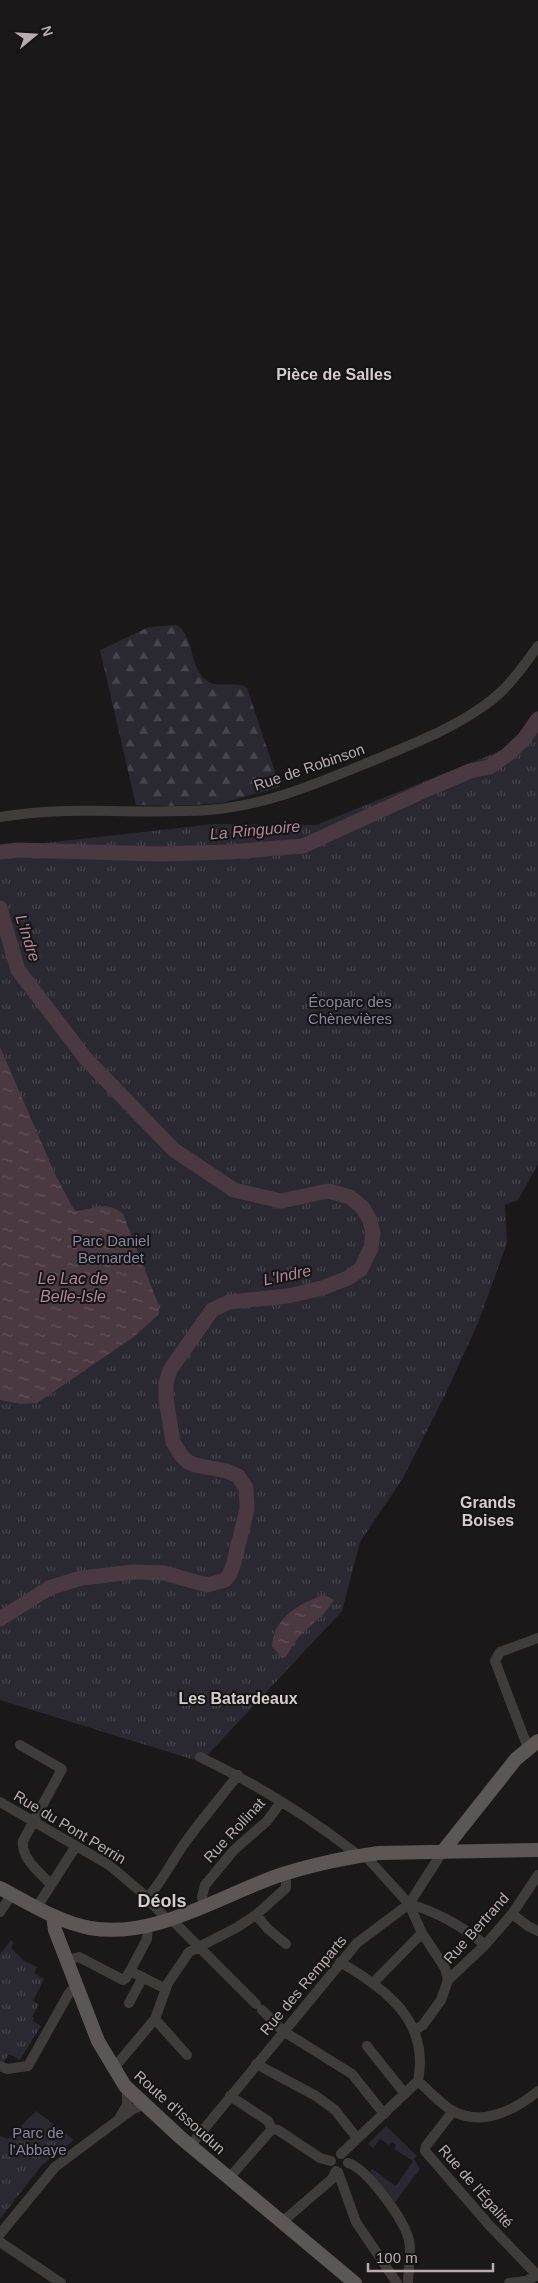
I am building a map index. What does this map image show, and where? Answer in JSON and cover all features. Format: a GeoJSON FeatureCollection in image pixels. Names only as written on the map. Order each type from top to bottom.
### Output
{"type":"FeatureCollection","features":[{"type":"Feature","properties":{"kind":"main road"},"geometry":{"type":"LineString","coordinates":[[443,1851],[516,1759],[533,1745]]}},
{"type":"Feature","properties":{"kind":"main road"},"geometry":{"type":"LineString","coordinates":[[6,1891],[53,1916],[97,1929],[114,1930],[148,1925],[204,1907],[286,1873],[363,1856],[443,1851],[538,1850]]}},
{"type":"Feature","properties":{"kind":"main road","name":"Route d'Issoudun"},"geometry":{"type":"LineString","coordinates":[[53,1916],[54,1930],[98,2041],[113,2069],[127,2088],[143,2105],[190,2146],[355,2283]]}},
{"type":"Feature","properties":{"kind":"street","name":"Rue de Robinson"},"geometry":{"type":"LineString","coordinates":[[0,817],[21,814],[174,813],[211,810],[275,797],[344,773],[453,725],[486,704],[506,687],[538,646]]}},
{"type":"Feature","properties":{"kind":"street"},"geometry":{"type":"LineString","coordinates":[[533,1745],[495,1660],[500,1652],[538,1638]]}},
{"type":"Feature","properties":{"kind":"street"},"geometry":{"type":"LineString","coordinates":[[20,1745],[62,1770],[23,1841],[22,1848],[24,1855],[52,1884]]}},
{"type":"Feature","properties":{"kind":"street"},"geometry":{"type":"LineString","coordinates":[[200,1757],[238,1775],[370,1861],[409,1904],[422,1933],[445,1968],[448,1980]]}},
{"type":"Feature","properties":{"kind":"street"},"geometry":{"type":"LineString","coordinates":[[147,1898],[161,1883],[186,1840],[238,1775]]}},
{"type":"Feature","properties":{"kind":"street","name":"Rue du Pont Perrin"},"geometry":{"type":"LineString","coordinates":[[0,1802],[110,1864],[167,1919],[199,1946],[283,2031],[352,2074],[384,2114]]}},
{"type":"Feature","properties":{"kind":"street","name":"Rue Rollinat"},"geometry":{"type":"LineString","coordinates":[[204,1907],[202,1897],[204,1885],[234,1850],[267,1821],[281,1802]]}},
{"type":"Feature","properties":{"kind":"street"},"geometry":{"type":"LineString","coordinates":[[37,1907],[76,1846]]}},
{"type":"Feature","properties":{"kind":"street","name":"Rue des Remparts"},"geometry":{"type":"LineString","coordinates":[[190,2146],[357,1943],[409,1904],[443,1851]]}},
{"type":"Feature","properties":{"kind":"street"},"geometry":{"type":"LineString","coordinates":[[113,2069],[155,2019],[166,1989],[189,1952],[236,1928],[256,1915],[286,1888],[286,1873]]}},
{"type":"Feature","properties":{"kind":"street","name":"Rue Bertrand"},"geometry":{"type":"LineString","coordinates":[[415,2030],[423,2025],[441,2000],[448,1980],[486,1944],[512,1914],[538,1875]]}},
{"type":"Feature","properties":{"kind":"street"},"geometry":{"type":"LineString","coordinates":[[0,1912],[6,1891]]}},
{"type":"Feature","properties":{"kind":"street"},"geometry":{"type":"LineString","coordinates":[[409,1904],[422,1908],[474,1935],[486,1944]]}},
{"type":"Feature","properties":{"kind":"street"},"geometry":{"type":"LineString","coordinates":[[512,1914],[538,1931]]}},
{"type":"Feature","properties":{"kind":"street"},"geometry":{"type":"LineString","coordinates":[[256,1915],[268,1929],[286,1944]]}},
{"type":"Feature","properties":{"kind":"street"},"geometry":{"type":"LineString","coordinates":[[66,1960],[79,1957],[123,1980],[126,1978],[147,1939],[148,1925]]}},
{"type":"Feature","properties":{"kind":"street"},"geometry":{"type":"LineString","coordinates":[[374,1982],[422,1933]]}},
{"type":"Feature","properties":{"kind":"street"},"geometry":{"type":"LineString","coordinates":[[340,1962],[374,1982],[399,2007],[415,2030],[420,2056],[418,2081],[341,2154],[336,2155],[331,2161],[331,2166],[337,2172],[356,2222],[397,2283]]}},
{"type":"Feature","properties":{"kind":"street"},"geometry":{"type":"LineString","coordinates":[[130,1970],[166,1989]]}},
{"type":"Feature","properties":{"kind":"street"},"geometry":{"type":"LineString","coordinates":[[129,2003],[143,1977]]}},
{"type":"Feature","properties":{"kind":"street"},"geometry":{"type":"LineString","coordinates":[[0,2066],[7,2069],[28,2066],[69,1993],[76,1985]]}},
{"type":"Feature","properties":{"kind":"street"},"geometry":{"type":"LineString","coordinates":[[155,2019],[186,2055]]}},
{"type":"Feature","properties":{"kind":"street"},"geometry":{"type":"LineString","coordinates":[[367,2046],[405,2094]]}},
{"type":"Feature","properties":{"kind":"street"},"geometry":{"type":"LineString","coordinates":[[256,2064],[316,2096],[335,2110],[357,2138]]}},
{"type":"Feature","properties":{"kind":"street"},"geometry":{"type":"LineString","coordinates":[[418,2081],[453,2111],[478,2118],[505,2112],[538,2091]]}},
{"type":"Feature","properties":{"kind":"street"},"geometry":{"type":"LineString","coordinates":[[118,2120],[127,2105],[127,2088]]}},
{"type":"Feature","properties":{"kind":"street"},"geometry":{"type":"LineString","coordinates":[[230,2096],[268,2121],[272,2129]]}},
{"type":"Feature","properties":{"kind":"street"},"geometry":{"type":"LineString","coordinates":[[0,2234],[55,2167],[118,2120],[143,2105]]}},
{"type":"Feature","properties":{"kind":"street","name":"Rue de l'Égalité"},"geometry":{"type":"LineString","coordinates":[[453,2111],[426,2146],[425,2151],[490,2226],[531,2267],[537,2276]]}},
{"type":"Feature","properties":{"kind":"street"},"geometry":{"type":"LineString","coordinates":[[272,2129],[278,2130],[320,2158],[331,2161]]}},
{"type":"Feature","properties":{"kind":"street"},"geometry":{"type":"LineString","coordinates":[[229,2178],[272,2129]]}},
{"type":"Feature","properties":{"kind":"street"},"geometry":{"type":"LineString","coordinates":[[282,2222],[332,2179],[337,2172],[346,2169],[348,2163],[346,2157],[341,2154]]}},
{"type":"Feature","properties":{"kind":"street"},"geometry":{"type":"LineString","coordinates":[[348,2163],[358,2166],[378,2188],[402,2225],[409,2240],[408,2283]]}},
{"type":"Feature","properties":{"kind":"street"},"geometry":{"type":"LineString","coordinates":[[0,2242],[61,2283]]}},
{"type":"Feature","properties":{"kind":"street"},"geometry":{"type":"LineString","coordinates":[[509,2283],[526,2281],[537,2276]]}},
{"type":"Feature","properties":{"kind":"green space"},"geometry":{"type":"Polygon","coordinates":[[[177,625],[187,637],[197,668],[206,680],[216,684],[237,684],[247,688],[280,787],[222,803],[175,806],[136,805],[100,650],[149,627],[177,625]]]}},
{"type":"Feature","properties":{"kind":"green space","name":"Écoparc des Chènevières"},"geometry":{"type":"Polygon","coordinates":[[[538,729],[538,1164],[518,1200],[505,1205],[507,1243],[478,1323],[446,1393],[403,1478],[360,1542],[342,1611],[201,1762],[0,1700],[0,848],[214,824],[316,825],[530,739],[538,729]]]}},
{"type":"Feature","properties":{"kind":"green space"},"geometry":{"type":"Polygon","coordinates":[[[11,1940],[14,1943],[11,1948],[24,1961],[37,1967],[34,1973],[44,1979],[33,2001],[39,2004],[32,2017],[34,2018],[33,2021],[41,2026],[20,2060],[9,2054],[3,2063],[0,2063],[0,1954],[11,1940]]]}},
{"type":"Feature","properties":{"kind":"green space","name":"Parc de l'Abbaye"},"geometry":{"type":"Polygon","coordinates":[[[36,2111],[74,2140],[41,2166],[0,2219],[0,2136],[8,2139],[36,2111]]]}},
{"type":"Feature","properties":{"kind":"green space"},"geometry":{"type":"Polygon","coordinates":[[[386,2126],[417,2156],[414,2159],[420,2169],[395,2202],[370,2171],[372,2169],[396,2186],[413,2161],[394,2149],[396,2145],[392,2142],[389,2145],[380,2139],[373,2148],[368,2144],[386,2126]]]}},
{"type":"Feature","properties":{"kind":"water","name":"Le Lac de Belle-Isle"},"geometry":{"type":"Polygon","coordinates":[[[0,1047],[55,1174],[73,1208],[76,1211],[106,1206],[112,1207],[123,1214],[159,1306],[159,1314],[135,1336],[37,1403],[21,1404],[0,1400],[0,1047]]]}},
{"type":"Feature","properties":{"kind":"water"},"geometry":{"type":"Polygon","coordinates":[[[324,1595],[334,1600],[322,1616],[301,1635],[286,1657],[282,1658],[272,1646],[274,1636],[283,1619],[306,1602],[324,1595]]]}},
{"type":"Feature","properties":{"kind":"waterway","name":"La Ringuoire"},"geometry":{"type":"LineString","coordinates":[[0,852],[18,850],[159,854],[230,852],[303,846],[470,771],[489,767],[507,755],[524,739],[538,719]]}},
{"type":"Feature","properties":{"kind":"waterway","name":"L'Indre"},"geometry":{"type":"LineString","coordinates":[[0,908],[18,970],[86,1059],[174,1150],[234,1190],[281,1201],[328,1191],[350,1197],[362,1207],[370,1220],[373,1233],[371,1248],[361,1269],[348,1278],[322,1288],[288,1296],[229,1302],[212,1310],[170,1370],[166,1383],[166,1399],[173,1442],[181,1455],[188,1462],[195,1465],[227,1471],[238,1476],[246,1488],[247,1509],[234,1562],[230,1574],[225,1580],[207,1585],[164,1573],[134,1572],[81,1578],[49,1588],[0,1619]]}},
{"type":"Feature","properties":{"kind":"district","name":"Pièce de Salles"},"geometry":{"type":"Point","coordinates":[334,374]}},
{"type":"Feature","properties":{"kind":"district","name":"Grands Boises"},"geometry":{"type":"Point","coordinates":[488,1511]}},
{"type":"Feature","properties":{"kind":"district","name":"Les Batardeaux"},"geometry":{"type":"Point","coordinates":[238,1698]}},
{"type":"Feature","properties":{"kind":"district","name":"Déols"},"geometry":{"type":"Point","coordinates":[162,1901]}},
{"type":"Feature","properties":{"kind":"park label","name":"Parc Daniel Bernardet"},"geometry":{"type":"Point","coordinates":[111,1248]}}]}
